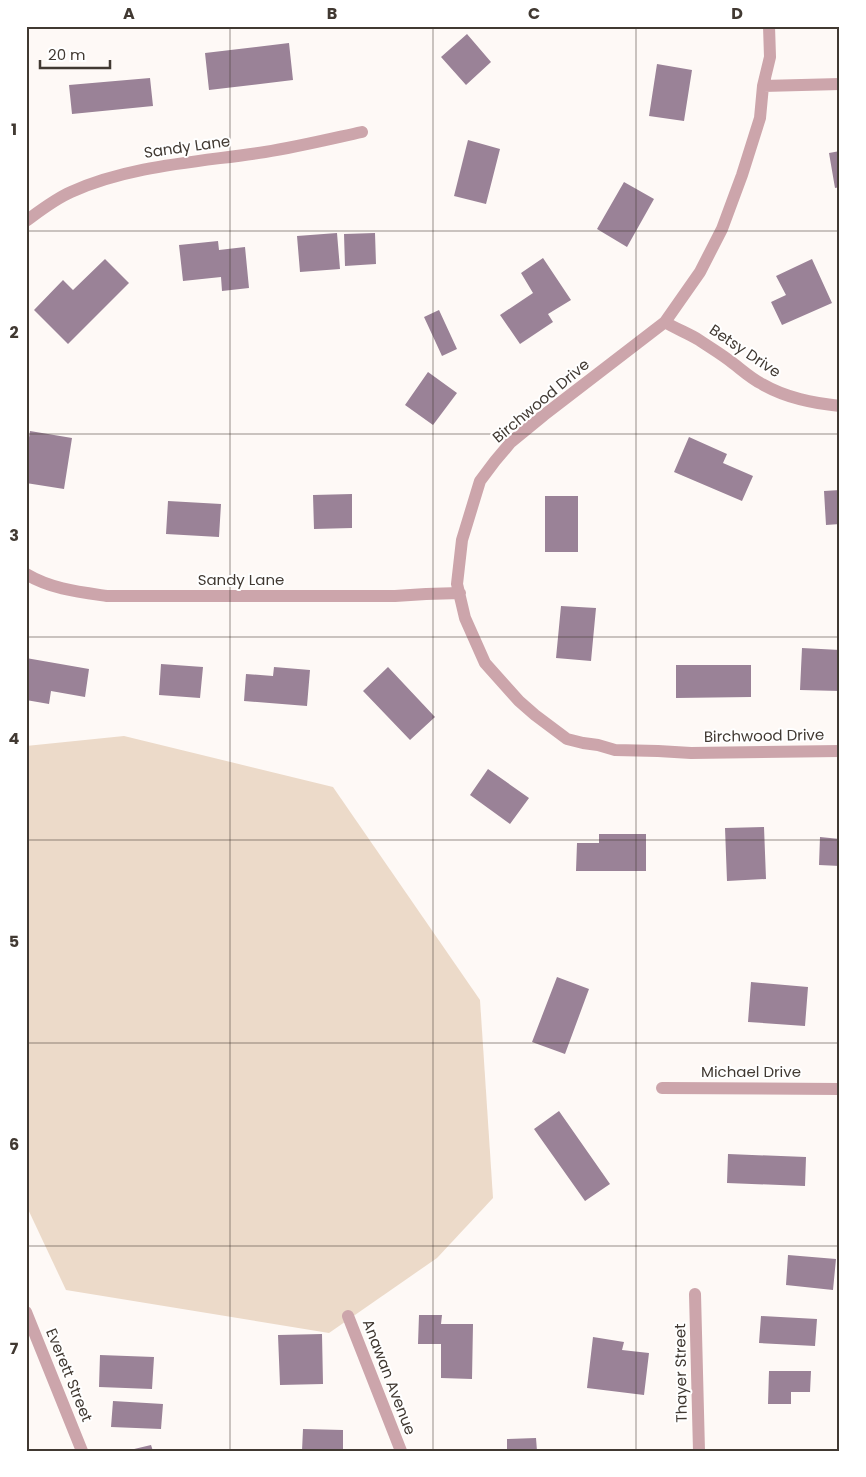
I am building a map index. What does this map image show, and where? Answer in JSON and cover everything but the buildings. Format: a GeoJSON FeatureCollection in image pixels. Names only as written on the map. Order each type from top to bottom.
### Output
{"type":"FeatureCollection","features":[{"type":"Feature","properties":{"kind":"street","name":"Birchwood Drive"},"geometry":{"type":"LineString","coordinates":[[769,26],[770,57],[763,86],[760,118],[722,229],[700,272],[665,322],[511,442],[485,474],[480,481],[462,540],[457,584],[465,618],[485,663],[535,715],[567,739],[615,750],[691,753],[840,751]]}},
{"type":"Feature","properties":{"kind":"street"},"geometry":{"type":"LineString","coordinates":[[763,86],[840,84]]}},
{"type":"Feature","properties":{"kind":"street","name":"Sandy Lane"},"geometry":{"type":"LineString","coordinates":[[26,220],[70,193],[96,182],[134,171],[267,152],[362,132]]}},
{"type":"Feature","properties":{"kind":"street","name":"Betsy Drive"},"geometry":{"type":"LineString","coordinates":[[665,322],[679,331],[696,338],[727,358],[761,384],[775,391],[799,400],[840,406]]}},
{"type":"Feature","properties":{"kind":"street","name":"Sandy Lane"},"geometry":{"type":"LineString","coordinates":[[26,574],[52,587],[107,596],[395,596],[460,593]]}},
{"type":"Feature","properties":{"kind":"street","name":"Michael Drive"},"geometry":{"type":"LineString","coordinates":[[662,1088],[840,1089]]}},
{"type":"Feature","properties":{"kind":"street","name":"Thayer Street"},"geometry":{"type":"LineString","coordinates":[[695,1294],[699,1451]]}},
{"type":"Feature","properties":{"kind":"street","name":"Everett Street"},"geometry":{"type":"LineString","coordinates":[[26,1312],[82,1451]]}},
{"type":"Feature","properties":{"kind":"street","name":"Anawan Avenue"},"geometry":{"type":"LineString","coordinates":[[348,1316],[401,1451]]}},
{"type":"Feature","properties":{"kind":"shaded area"},"geometry":{"type":"Polygon","coordinates":[[[124,736],[333,787],[480,1000],[493,1198],[437,1258],[329,1333],[66,1290],[26,1205],[26,746],[124,736]]]}}]}
